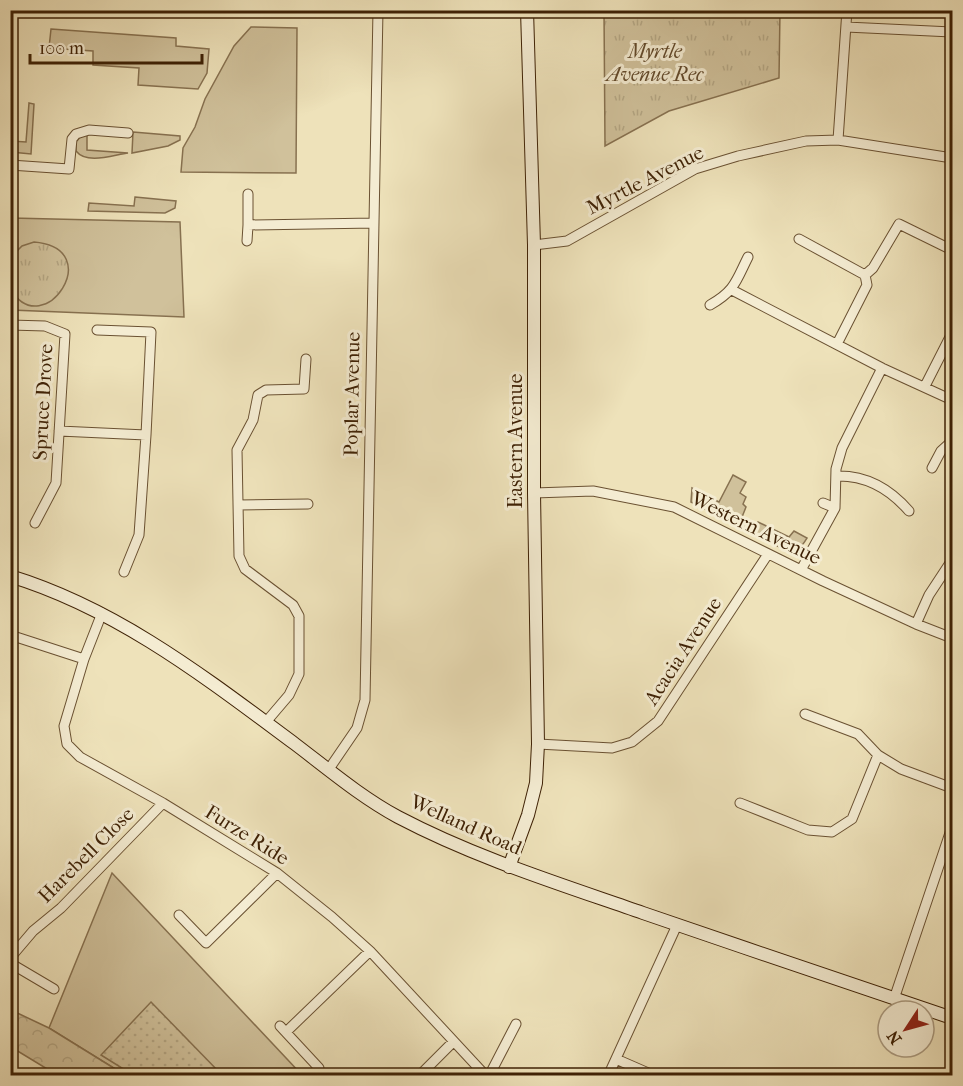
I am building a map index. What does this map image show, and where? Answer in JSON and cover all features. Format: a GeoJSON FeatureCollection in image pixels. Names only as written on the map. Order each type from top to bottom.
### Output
{"type":"FeatureCollection","features":[{"type":"Feature","properties":{"kind":"street","name":"Poplar Avenue"},"geometry":{"type":"LineString","coordinates":[[329,769],[357,728],[365,700],[378,10]]}},
{"type":"Feature","properties":{"kind":"street","name":"Eastern Avenue"},"geometry":{"type":"LineString","coordinates":[[509,867],[528,815],[536,783],[538,744],[534,493],[534,245],[527,10]]}},
{"type":"Feature","properties":{"kind":"street"},"geometry":{"type":"LineString","coordinates":[[838,140],[847,10]]}},
{"type":"Feature","properties":{"kind":"street"},"geometry":{"type":"LineString","coordinates":[[846,27],[952,32]]}},
{"type":"Feature","properties":{"kind":"street"},"geometry":{"type":"LineString","coordinates":[[10,165],[69,169],[72,139],[76,134],[89,130],[128,133]]}},
{"type":"Feature","properties":{"kind":"street","name":"Myrtle Avenue"},"geometry":{"type":"LineString","coordinates":[[534,245],[567,241],[695,170],[738,156],[806,141],[838,140],[952,158]]}},
{"type":"Feature","properties":{"kind":"street"},"geometry":{"type":"LineString","coordinates":[[247,241],[248,194]]}},
{"type":"Feature","properties":{"kind":"street"},"geometry":{"type":"LineString","coordinates":[[248,225],[374,223]]}},
{"type":"Feature","properties":{"kind":"street"},"geometry":{"type":"LineString","coordinates":[[865,275],[873,268],[899,224],[952,250]]}},
{"type":"Feature","properties":{"kind":"street"},"geometry":{"type":"LineString","coordinates":[[799,239],[865,275]]}},
{"type":"Feature","properties":{"kind":"street"},"geometry":{"type":"LineString","coordinates":[[710,305],[724,298],[732,290],[748,257]]}},
{"type":"Feature","properties":{"kind":"street"},"geometry":{"type":"LineString","coordinates":[[837,344],[867,285],[865,275]]}},
{"type":"Feature","properties":{"kind":"street"},"geometry":{"type":"LineString","coordinates":[[732,290],[882,368],[952,400]]}},
{"type":"Feature","properties":{"kind":"street","name":"Spruce Drove"},"geometry":{"type":"LineString","coordinates":[[10,325],[45,327],[64,334],[56,483],[35,523]]}},
{"type":"Feature","properties":{"kind":"street"},"geometry":{"type":"LineString","coordinates":[[97,330],[151,332],[139,535],[124,572]]}},
{"type":"Feature","properties":{"kind":"street"},"geometry":{"type":"LineString","coordinates":[[925,386],[952,333]]}},
{"type":"Feature","properties":{"kind":"street"},"geometry":{"type":"LineString","coordinates":[[266,722],[289,695],[299,674],[299,616],[293,605],[244,569],[239,556],[237,450],[253,420],[255,391],[304,389],[306,359]]}},
{"type":"Feature","properties":{"kind":"street"},"geometry":{"type":"LineString","coordinates":[[801,570],[835,507],[836,476],[842,448],[882,368]]}},
{"type":"Feature","properties":{"kind":"street"},"geometry":{"type":"LineString","coordinates":[[59,431],[146,435]]}},
{"type":"Feature","properties":{"kind":"street"},"geometry":{"type":"LineString","coordinates":[[932,468],[941,452],[952,441]]}},
{"type":"Feature","properties":{"kind":"street"},"geometry":{"type":"LineString","coordinates":[[836,476],[861,477],[872,482],[898,498],[909,511]]}},
{"type":"Feature","properties":{"kind":"street","name":"Western Avenue"},"geometry":{"type":"LineString","coordinates":[[534,493],[593,491],[674,507],[801,570],[916,624],[952,638]]}},
{"type":"Feature","properties":{"kind":"street"},"geometry":{"type":"LineString","coordinates":[[824,503],[835,507]]}},
{"type":"Feature","properties":{"kind":"street"},"geometry":{"type":"LineString","coordinates":[[238,505],[308,504]]}},
{"type":"Feature","properties":{"kind":"street","name":"Acacia Avenue"},"geometry":{"type":"LineString","coordinates":[[538,744],[612,748],[632,742],[658,721],[768,554]]}},
{"type":"Feature","properties":{"kind":"street"},"geometry":{"type":"LineString","coordinates":[[916,624],[928,595],[952,560]]}},
{"type":"Feature","properties":{"kind":"street","name":"Welland Road"},"geometry":{"type":"LineString","coordinates":[[10,576],[102,613],[185,663],[381,808],[400,818],[509,867],[894,999]]}},
{"type":"Feature","properties":{"kind":"street","name":"Furze Ride"},"geometry":{"type":"LineString","coordinates":[[102,613],[84,659],[64,726],[67,744],[80,757],[163,803],[277,873],[370,951],[453,1042],[488,1076]]}},
{"type":"Feature","properties":{"kind":"street"},"geometry":{"type":"LineString","coordinates":[[10,635],[84,659]]}},
{"type":"Feature","properties":{"kind":"street"},"geometry":{"type":"LineString","coordinates":[[805,714],[858,734],[878,755],[901,769],[952,788]]}},
{"type":"Feature","properties":{"kind":"street"},"geometry":{"type":"LineString","coordinates":[[740,803],[808,830],[832,832],[852,819],[878,755]]}},
{"type":"Feature","properties":{"kind":"street","name":"Harebell Close"},"geometry":{"type":"LineString","coordinates":[[54,989],[10,960],[33,931],[61,908],[163,803]]}},
{"type":"Feature","properties":{"kind":"street"},"geometry":{"type":"LineString","coordinates":[[894,999],[949,851],[952,827]]}},
{"type":"Feature","properties":{"kind":"street"},"geometry":{"type":"LineString","coordinates":[[179,915],[206,943],[277,873]]}},
{"type":"Feature","properties":{"kind":"street"},"geometry":{"type":"LineString","coordinates":[[608,1076],[677,925]]}},
{"type":"Feature","properties":{"kind":"street"},"geometry":{"type":"LineString","coordinates":[[319,1068],[283,1029],[370,951]]}},
{"type":"Feature","properties":{"kind":"street","name":"Welland Road"},"geometry":{"type":"LineString","coordinates":[[936,1013],[952,1018]]}},
{"type":"Feature","properties":{"kind":"street"},"geometry":{"type":"LineString","coordinates":[[488,1076],[516,1024]]}},
{"type":"Feature","properties":{"kind":"street"},"geometry":{"type":"LineString","coordinates":[[419,1076],[453,1042]]}},
{"type":"Feature","properties":{"kind":"street"},"geometry":{"type":"LineString","coordinates":[[616,1059],[655,1076]]}},
{"type":"Feature","properties":{"kind":"green space","name":"Myrtle Avenue Rec"},"geometry":{"type":"Polygon","coordinates":[[[604,11],[780,11],[779,78],[669,111],[605,146],[604,11]]]}},
{"type":"Feature","properties":{"kind":"green space"},"geometry":{"type":"Polygon","coordinates":[[[251,27],[297,28],[296,173],[181,172],[183,148],[195,127],[205,99],[234,46],[251,27]]]}},
{"type":"Feature","properties":{"kind":"green space"},"geometry":{"type":"Polygon","coordinates":[[[51,29],[176,38],[176,46],[209,49],[207,73],[198,89],[138,85],[139,68],[93,65],[93,51],[49,48],[51,29]]]}},
{"type":"Feature","properties":{"kind":"green space"},"geometry":{"type":"Polygon","coordinates":[[[29,103],[34,104],[31,154],[11,152],[11,141],[26,142],[29,103]]]}},
{"type":"Feature","properties":{"kind":"green space"},"geometry":{"type":"Polygon","coordinates":[[[133,132],[180,136],[180,140],[168,146],[132,153],[133,132]]]}},
{"type":"Feature","properties":{"kind":"green space"},"geometry":{"type":"Polygon","coordinates":[[[87,135],[87,150],[128,153],[87,158],[76,151],[76,142],[81,136],[87,135]]]}},
{"type":"Feature","properties":{"kind":"green space"},"geometry":{"type":"Polygon","coordinates":[[[135,197],[176,201],[175,208],[165,213],[88,211],[89,203],[134,206],[135,197]]]}},
{"type":"Feature","properties":{"kind":"green space"},"geometry":{"type":"Polygon","coordinates":[[[11,218],[180,222],[184,317],[11,310],[11,218]]]}},
{"type":"Feature","properties":{"kind":"green space"},"geometry":{"type":"Polygon","coordinates":[[[34,242],[56,248],[66,259],[68,274],[63,288],[52,300],[39,306],[24,303],[11,290],[11,257],[22,246],[34,242]]]}},
{"type":"Feature","properties":{"kind":"green space"},"geometry":{"type":"Polygon","coordinates":[[[733,475],[746,482],[740,493],[746,497],[743,504],[746,507],[742,517],[789,537],[794,531],[807,538],[800,548],[789,552],[691,502],[692,488],[719,502],[733,475]]]}},
{"type":"Feature","properties":{"kind":"green space"},"geometry":{"type":"Polygon","coordinates":[[[112,873],[302,1075],[125,1075],[49,1028],[112,873]]]}},
{"type":"Feature","properties":{"kind":"green space"},"geometry":{"type":"Polygon","coordinates":[[[151,1002],[222,1075],[133,1075],[101,1055],[151,1002]]]}},
{"type":"Feature","properties":{"kind":"green space"},"geometry":{"type":"Polygon","coordinates":[[[11,1010],[49,1028],[125,1075],[57,1075],[11,1047],[11,1010]]]}}]}
